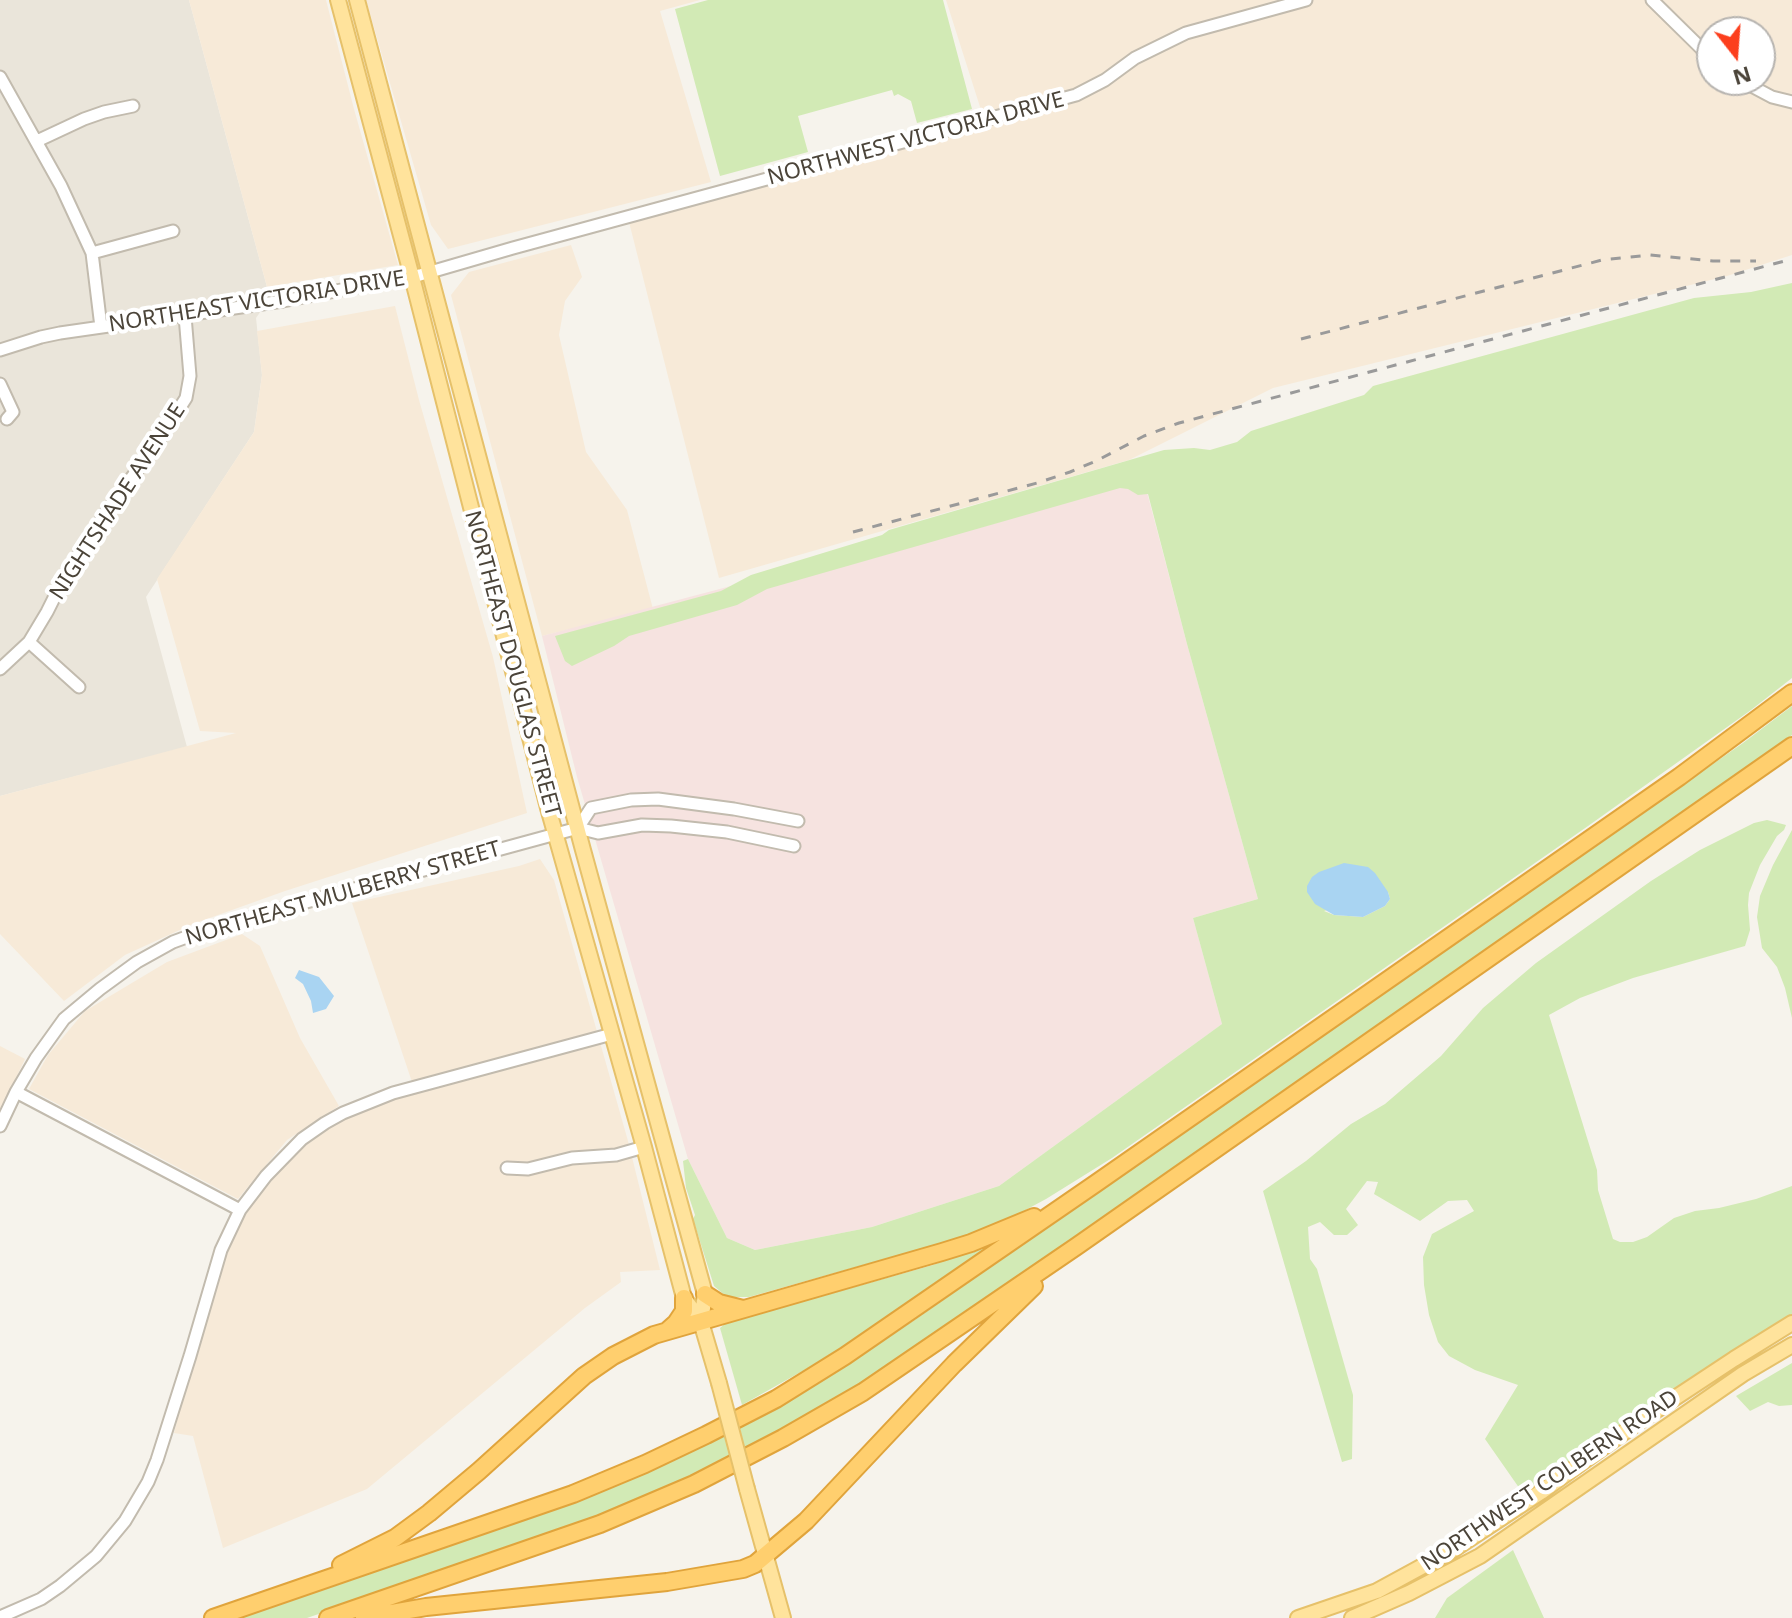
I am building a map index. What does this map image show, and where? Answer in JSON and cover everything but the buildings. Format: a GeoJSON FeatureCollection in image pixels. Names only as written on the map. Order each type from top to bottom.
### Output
{"type":"FeatureCollection","features":[{"type":"Feature","properties":{"kind":"highway"},"geometry":{"type":"LineString","coordinates":[[213,1618],[573,1494],[645,1464],[776,1399],[845,1356],[1095,1184],[1666,786],[1792,693]]}},
{"type":"Feature","properties":{"kind":"highway"},"geometry":{"type":"LineString","coordinates":[[328,1618],[600,1524],[694,1484],[863,1392],[1792,746]]}},
{"type":"Feature","properties":{"kind":"highway"},"geometry":{"type":"LineString","coordinates":[[283,1594],[395,1538],[479,1471],[584,1376],[613,1356],[654,1335],[971,1243],[1023,1222],[1095,1184]]}},
{"type":"Feature","properties":{"kind":"highway"},"geometry":{"type":"LineString","coordinates":[[364,1618],[426,1607],[702,1577],[755,1564],[806,1521],[954,1364],[1077,1246]]}},
{"type":"Feature","properties":{"kind":"highway"},"geometry":{"type":"LineString","coordinates":[[705,1294],[719,1303],[745,1309]]}},
{"type":"Feature","properties":{"kind":"highway"},"geometry":{"type":"LineString","coordinates":[[667,1331],[684,1311],[684,1298]]}},
{"type":"Feature","properties":{"kind":"main road","name":"NORTHEAST DOUGLAS STREET"},"geometry":{"type":"LineString","coordinates":[[338,0],[525,722],[684,1298],[701,1322],[783,1618]]}},
{"type":"Feature","properties":{"kind":"main road","name":"NORTHEAST DOUGLAS STREET"},"geometry":{"type":"LineString","coordinates":[[357,0],[705,1294],[701,1322]]}},
{"type":"Feature","properties":{"kind":"main road","name":"NORTHWEST COLBERN ROAD"},"geometry":{"type":"LineString","coordinates":[[1298,1618],[1377,1591],[1456,1548],[1637,1423],[1792,1323]]}},
{"type":"Feature","properties":{"kind":"main road","name":"NORTHWEST COLBERN ROAD"},"geometry":{"type":"LineString","coordinates":[[1353,1618],[1480,1556],[1743,1374],[1792,1345]]}},
{"type":"Feature","properties":{"kind":"main road"},"geometry":{"type":"LineString","coordinates":[[1348,1601],[1353,1618]]}},
{"type":"Feature","properties":{"kind":"street","name":"NORTHWEST VICTORIA DRIVE"},"geometry":{"type":"LineString","coordinates":[[513,248],[1075,96],[1105,80],[1135,58],[1186,33],[1306,0]]}},
{"type":"Feature","properties":{"kind":"street"},"geometry":{"type":"LineString","coordinates":[[1652,0],[1696,43]]}},
{"type":"Feature","properties":{"kind":"street"},"geometry":{"type":"LineString","coordinates":[[0,77],[61,186],[92,253],[101,327]]}},
{"type":"Feature","properties":{"kind":"street"},"geometry":{"type":"LineString","coordinates":[[1770,96],[1792,102]]}},
{"type":"Feature","properties":{"kind":"street"},"geometry":{"type":"LineString","coordinates":[[37,141],[84,119],[133,106]]}},
{"type":"Feature","properties":{"kind":"street"},"geometry":{"type":"LineString","coordinates":[[92,253],[173,231]]}},
{"type":"Feature","properties":{"kind":"street","name":"NORTHEAST VICTORIA DRIVE"},"geometry":{"type":"LineString","coordinates":[[0,350],[41,337],[283,301],[412,277],[513,248]]}},
{"type":"Feature","properties":{"kind":"street","name":"NIGHTSHADE AVENUE"},"geometry":{"type":"LineString","coordinates":[[0,669],[29,642],[67,572],[186,398],[190,376],[185,316]]}},
{"type":"Feature","properties":{"kind":"street"},"geometry":{"type":"LineString","coordinates":[[0,384],[13,412],[7,419]]}},
{"type":"Feature","properties":{"kind":"street"},"geometry":{"type":"LineString","coordinates":[[29,642],[79,687]]}},
{"type":"Feature","properties":{"kind":"street"},"geometry":{"type":"LineString","coordinates":[[794,846],[727,832],[671,826],[642,825],[598,833],[578,828],[591,808],[631,800],[658,799],[798,821]]}},
{"type":"Feature","properties":{"kind":"street","name":"NORTHEAST MULBERRY STREET"},"geometry":{"type":"LineString","coordinates":[[0,1126],[36,1058],[64,1019],[137,962],[173,942],[211,928],[578,828]]}},
{"type":"Feature","properties":{"kind":"street"},"geometry":{"type":"LineString","coordinates":[[0,1617],[41,1599],[78,1572],[112,1539],[137,1503],[157,1460],[221,1250],[240,1210],[266,1176],[302,1139],[343,1113],[393,1093],[612,1034]]}},
{"type":"Feature","properties":{"kind":"street"},"geometry":{"type":"LineString","coordinates":[[16,1092],[240,1210]]}},
{"type":"Feature","properties":{"kind":"street"},"geometry":{"type":"LineString","coordinates":[[507,1168],[528,1169],[572,1158],[616,1155],[644,1147]]}},
{"type":"Feature","properties":{"kind":"shaded area"},"geometry":{"type":"Polygon","coordinates":[[[0,0],[189,0],[270,298],[256,318],[262,375],[254,432],[146,597],[187,747],[0,796],[0,0]]]}},
{"type":"Feature","properties":{"kind":"shaded area"},"geometry":{"type":"Polygon","coordinates":[[[189,0],[326,0],[398,265],[267,287],[189,0]]]}},
{"type":"Feature","properties":{"kind":"shaded area"},"geometry":{"type":"Polygon","coordinates":[[[366,0],[700,0],[660,11],[711,182],[448,249],[431,225],[366,0]]]}},
{"type":"Feature","properties":{"kind":"shaded area"},"geometry":{"type":"Polygon","coordinates":[[[946,0],[1792,0],[1792,255],[1727,276],[1273,388],[1129,460],[719,578],[628,218],[981,110],[946,0]]]}},
{"type":"Feature","properties":{"kind":"shaded area"},"geometry":{"type":"Polygon","coordinates":[[[571,245],[582,277],[565,301],[559,335],[586,452],[627,510],[653,609],[542,636],[451,295],[469,272],[571,245]]]}},
{"type":"Feature","properties":{"kind":"shaded area"},"geometry":{"type":"Polygon","coordinates":[[[395,306],[493,657],[527,813],[193,924],[125,955],[64,1001],[0,934],[0,796],[236,733],[200,731],[157,579],[254,432],[262,375],[257,331],[395,306]]]}},
{"type":"Feature","properties":{"kind":"shaded area"},"geometry":{"type":"Polygon","coordinates":[[[1143,477],[1258,899],[1193,918],[1222,1024],[999,1186],[872,1227],[755,1250],[727,1238],[688,1159],[577,777],[542,636],[1143,477]]]}},
{"type":"Feature","properties":{"kind":"shaded area"},"geometry":{"type":"Polygon","coordinates":[[[540,859],[554,880],[628,1141],[660,1270],[620,1272],[621,1282],[585,1308],[367,1489],[223,1548],[193,1436],[174,1433],[211,1285],[240,1210],[300,1142],[341,1110],[414,1088],[352,903],[540,859]]]}},
{"type":"Feature","properties":{"kind":"shaded area"},"geometry":{"type":"Polygon","coordinates":[[[242,934],[260,946],[300,1038],[339,1106],[287,1140],[238,1199],[29,1089],[48,1055],[85,1011],[167,962],[242,934]]]}},
{"type":"Feature","properties":{"kind":"shaded area"},"geometry":{"type":"Polygon","coordinates":[[[0,1046],[25,1059],[0,1112],[0,1046]]]}},
{"type":"Feature","properties":{"kind":"green space"},"geometry":{"type":"Polygon","coordinates":[[[708,0],[943,0],[972,109],[917,123],[911,101],[898,94],[894,96],[892,90],[798,116],[808,152],[720,176],[675,9],[708,0]]]}},
{"type":"Feature","properties":{"kind":"green space"},"geometry":{"type":"Polygon","coordinates":[[[1792,283],[1792,678],[1588,826],[1112,1158],[1046,1199],[970,1235],[749,1297],[727,1297],[714,1286],[693,1219],[695,1215],[686,1188],[683,1161],[688,1159],[727,1238],[755,1250],[872,1227],[999,1186],[1222,1024],[1193,918],[1258,899],[1148,494],[1138,495],[1120,488],[767,589],[737,605],[629,636],[572,666],[565,661],[555,636],[721,591],[751,575],[882,535],[889,530],[1164,450],[1210,450],[1237,442],[1251,431],[1364,395],[1373,386],[1694,298],[1751,292],[1792,283]],[[1388,892],[1324,911],[1334,915],[1363,917],[1385,906],[1390,899],[1388,892]]]}},
{"type":"Feature","properties":{"kind":"green space"},"geometry":{"type":"Polygon","coordinates":[[[1792,706],[1792,735],[1751,766],[1020,1277],[790,1426],[689,1477],[583,1522],[307,1618],[231,1618],[582,1497],[859,1355],[913,1321],[1792,706]]]}},
{"type":"Feature","properties":{"kind":"green space"},"geometry":{"type":"Polygon","coordinates":[[[1767,820],[1786,825],[1760,865],[1749,893],[1750,930],[1745,946],[1633,978],[1580,998],[1549,1015],[1597,1170],[1598,1190],[1613,1239],[1633,1242],[1647,1237],[1674,1218],[1756,1199],[1792,1186],[1792,1318],[1527,1494],[1522,1492],[1485,1439],[1518,1385],[1475,1370],[1449,1356],[1438,1342],[1429,1315],[1423,1257],[1432,1234],[1474,1211],[1467,1200],[1448,1201],[1420,1221],[1374,1194],[1378,1182],[1367,1181],[1346,1209],[1358,1225],[1347,1235],[1334,1235],[1320,1222],[1308,1227],[1310,1259],[1317,1269],[1353,1395],[1352,1459],[1342,1462],[1263,1191],[1351,1124],[1385,1104],[1441,1056],[1483,1008],[1536,963],[1700,850],[1754,823],[1767,820]]]}},
{"type":"Feature","properties":{"kind":"green space"},"geometry":{"type":"Polygon","coordinates":[[[1792,830],[1792,1018],[1777,967],[1762,948],[1757,917],[1760,896],[1792,830]]]}},
{"type":"Feature","properties":{"kind":"green space"},"geometry":{"type":"Polygon","coordinates":[[[1001,1239],[861,1335],[742,1405],[720,1328],[726,1323],[933,1265],[1001,1239]]]}},
{"type":"Feature","properties":{"kind":"green space"},"geometry":{"type":"Polygon","coordinates":[[[1792,1363],[1792,1405],[1779,1406],[1768,1402],[1750,1411],[1736,1396],[1792,1363]]]}},
{"type":"Feature","properties":{"kind":"green space"},"geometry":{"type":"Polygon","coordinates":[[[1513,1550],[1544,1618],[1435,1618],[1447,1598],[1513,1550]]]}},
{"type":"Feature","properties":{"kind":"water"},"geometry":{"type":"Polygon","coordinates":[[[1344,863],[1368,867],[1375,873],[1388,892],[1390,899],[1385,906],[1363,917],[1334,915],[1315,904],[1307,892],[1312,877],[1344,863]]]}},
{"type":"Feature","properties":{"kind":"water"},"geometry":{"type":"Polygon","coordinates":[[[299,970],[319,977],[334,996],[326,1009],[313,1013],[303,984],[295,978],[299,970]]]}},
{"type":"Feature","properties":{"kind":"railway"},"geometry":{"type":"LineString","coordinates":[[1301,339],[1602,260],[1650,255],[1713,261],[1756,261]]}},
{"type":"Feature","properties":{"kind":"railway"},"geometry":{"type":"LineString","coordinates":[[853,532],[1070,472],[1144,436],[1179,423],[1792,259]]}}]}
